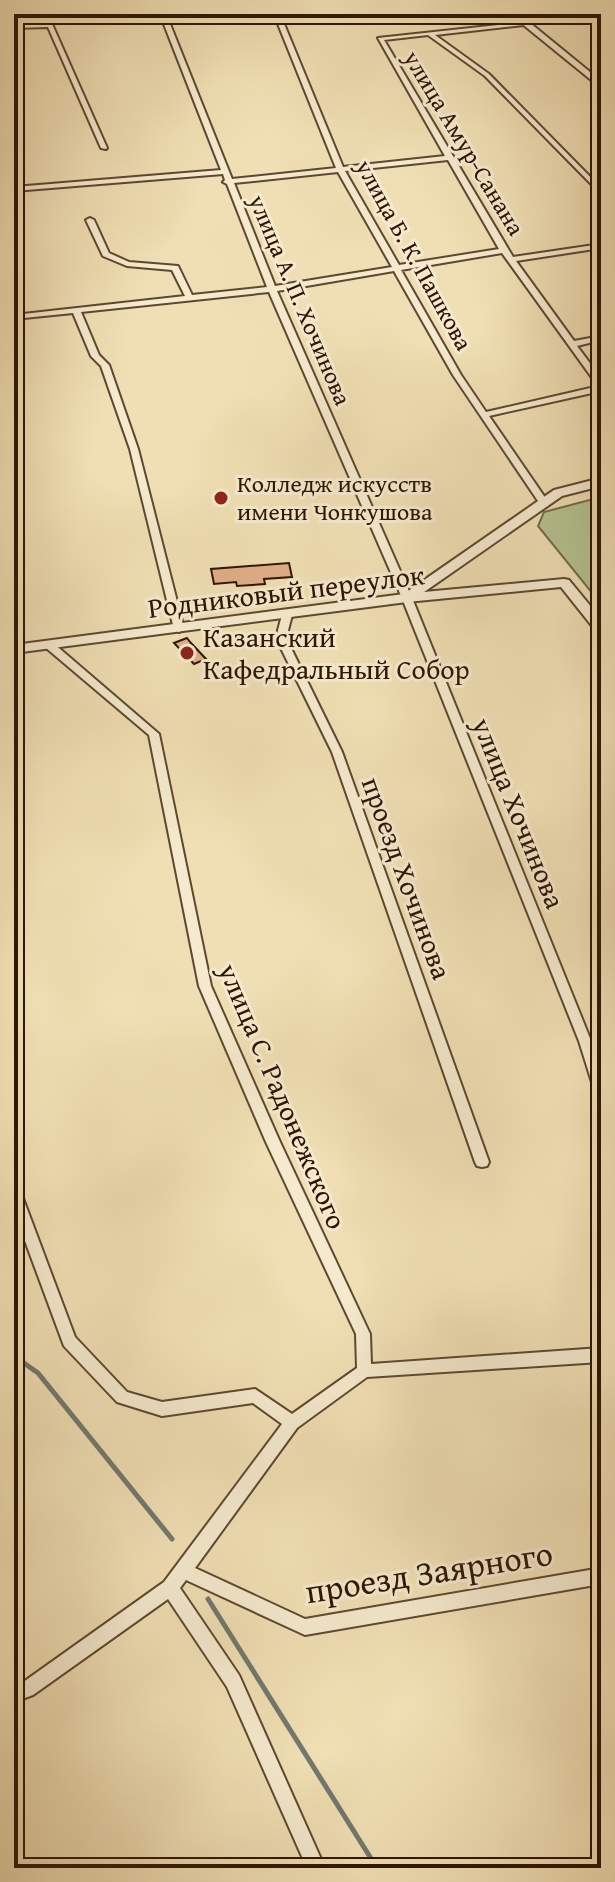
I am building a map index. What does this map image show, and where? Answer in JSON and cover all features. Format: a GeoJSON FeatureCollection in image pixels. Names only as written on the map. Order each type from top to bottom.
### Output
{"type":"FeatureCollection","features":[{"type":"Feature","properties":{"kind":"street","name":"улица А. П. Хочинова"},"geometry":{"type":"LineString","coordinates":[[163,14],[227,182],[407,598]]}},
{"type":"Feature","properties":{"kind":"street","name":"улица Б. К. Пашкова"},"geometry":{"type":"LineString","coordinates":[[277,14],[340,169],[457,375],[543,502]]}},
{"type":"Feature","properties":{"kind":"street"},"geometry":{"type":"LineString","coordinates":[[514,14],[601,85]]}},
{"type":"Feature","properties":{"kind":"street","name":"улица Амур-Санана"},"geometry":{"type":"LineString","coordinates":[[524,23],[380,39],[504,250],[601,386]]}},
{"type":"Feature","properties":{"kind":"street"},"geometry":{"type":"LineString","coordinates":[[14,26],[50,25],[104,148]]}},
{"type":"Feature","properties":{"kind":"street"},"geometry":{"type":"LineString","coordinates":[[429,33],[487,75],[601,192]]}},
{"type":"Feature","properties":{"kind":"street"},"geometry":{"type":"LineString","coordinates":[[227,182],[448,158]]}},
{"type":"Feature","properties":{"kind":"street"},"geometry":{"type":"LineString","coordinates":[[14,189],[224,172]]}},
{"type":"Feature","properties":{"kind":"street"},"geometry":{"type":"LineString","coordinates":[[90,220],[106,254],[127,264],[175,268],[189,297]]}},
{"type":"Feature","properties":{"kind":"street"},"geometry":{"type":"LineString","coordinates":[[511,260],[601,246]]}},
{"type":"Feature","properties":{"kind":"street"},"geometry":{"type":"LineString","coordinates":[[14,317],[272,289],[504,250]]}},
{"type":"Feature","properties":{"kind":"street"},"geometry":{"type":"LineString","coordinates":[[76,310],[95,356],[105,365],[134,449],[179,629]]}},
{"type":"Feature","properties":{"kind":"street"},"geometry":{"type":"LineString","coordinates":[[573,344],[601,338]]}},
{"type":"Feature","properties":{"kind":"street"},"geometry":{"type":"LineString","coordinates":[[483,415],[601,386]]}},
{"type":"Feature","properties":{"kind":"street"},"geometry":{"type":"LineString","coordinates":[[407,598],[558,493],[601,482]]}},
{"type":"Feature","properties":{"kind":"street","name":"Родниковый переулок"},"geometry":{"type":"LineString","coordinates":[[14,648],[407,598],[564,583],[601,628]]}},
{"type":"Feature","properties":{"kind":"street","name":"улица Хочинова"},"geometry":{"type":"LineString","coordinates":[[407,598],[585,1041],[601,1092]]}},
{"type":"Feature","properties":{"kind":"street","name":"проезд Хочинова"},"geometry":{"type":"LineString","coordinates":[[287,615],[281,638],[337,752],[482,1162]]}},
{"type":"Feature","properties":{"kind":"street","name":"улица С. Радонежского"},"geometry":{"type":"LineString","coordinates":[[49,645],[154,734],[205,986],[273,1142],[363,1334],[364,1371]]}},
{"type":"Feature","properties":{"kind":"street"},"geometry":{"type":"LineString","coordinates":[[14,1193],[69,1341],[122,1397],[162,1409],[255,1396],[292,1423]]}},
{"type":"Feature","properties":{"kind":"street"},"geometry":{"type":"LineString","coordinates":[[14,1694],[27,1689],[170,1588],[292,1423],[364,1371],[601,1355]]}},
{"type":"Feature","properties":{"kind":"street","name":"проезд Заярного"},"geometry":{"type":"LineString","coordinates":[[182,1570],[305,1627],[601,1576]]}},
{"type":"Feature","properties":{"kind":"street"},"geometry":{"type":"LineString","coordinates":[[170,1588],[233,1681],[316,1868]]}},
{"type":"Feature","properties":{"kind":"green space"},"geometry":{"type":"Polygon","coordinates":[[[601,497],[601,604],[538,526],[544,512],[601,497]]]}},
{"type":"Feature","properties":{"kind":"building","name":"Колледж искусств имени Чонкушова"},"geometry":{"type":"Polygon","coordinates":[[[289,563],[292,577],[264,579],[265,584],[214,584],[211,569],[289,563]]]}},
{"type":"Feature","properties":{"kind":"building","name":"Казанский Кафедральный Собор"},"geometry":{"type":"Polygon","coordinates":[[[187,638],[206,659],[194,664],[174,643],[187,638]]]}},
{"type":"Feature","properties":{"kind":"waterway"},"geometry":{"type":"LineString","coordinates":[[14,1356],[38,1373],[172,1539]]}},
{"type":"Feature","properties":{"kind":"waterway"},"geometry":{"type":"LineString","coordinates":[[208,1599],[377,1868]]}},
{"type":"Feature","properties":{"kind":"place","name":"Колледж искусств имени Чонкушова"},"geometry":{"type":"Point","coordinates":[221,498]}},
{"type":"Feature","properties":{"kind":"place","name":"Казанский Кафедральный Собор"},"geometry":{"type":"Point","coordinates":[187,653]}}]}
